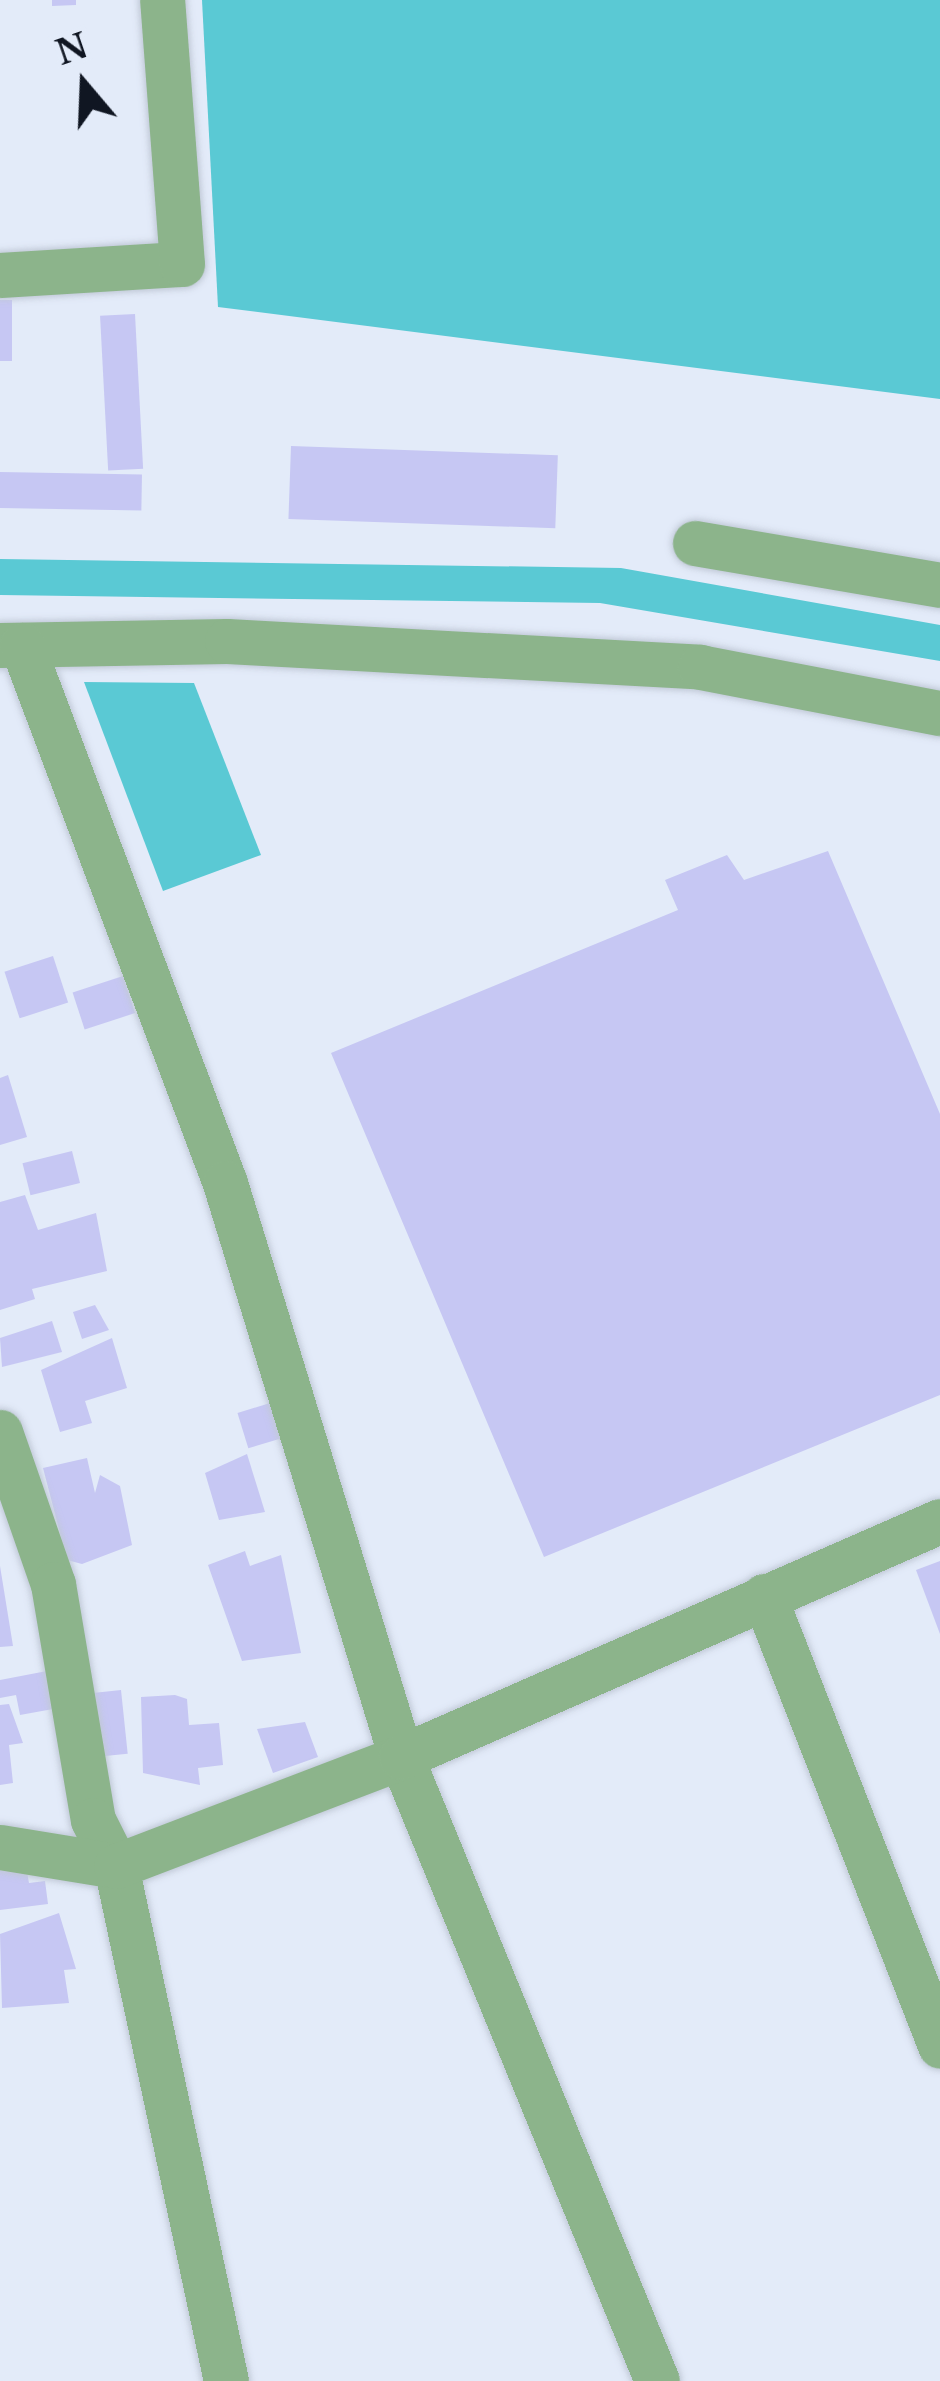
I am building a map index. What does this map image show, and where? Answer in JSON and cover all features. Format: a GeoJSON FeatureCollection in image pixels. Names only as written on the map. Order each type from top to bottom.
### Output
{"type":"FeatureCollection","features":[{"type":"Feature","properties":{"kind":"street"},"geometry":{"type":"LineString","coordinates":[[0,275],[182,264],[163,0]]}},
{"type":"Feature","properties":{"kind":"street"},"geometry":{"type":"LineString","coordinates":[[695,543],[940,585]]}},
{"type":"Feature","properties":{"kind":"street"},"geometry":{"type":"LineString","coordinates":[[657,2381],[401,1757],[225,1184],[11,645],[227,641],[700,667],[940,712]]}},
{"type":"Feature","properties":{"kind":"street"},"geometry":{"type":"LineString","coordinates":[[0,1432],[53,1584],[93,1820],[116,1865],[226,2381]]}},
{"type":"Feature","properties":{"kind":"street"},"geometry":{"type":"LineString","coordinates":[[0,1847],[116,1865],[401,1757],[940,1521]]}},
{"type":"Feature","properties":{"kind":"street"},"geometry":{"type":"LineString","coordinates":[[764,1596],[940,2046]]}},
{"type":"Feature","properties":{"kind":"water"},"geometry":{"type":"Polygon","coordinates":[[[202,0],[940,0],[940,399],[218,307],[202,0]]]}},
{"type":"Feature","properties":{"kind":"water"},"geometry":{"type":"Polygon","coordinates":[[[0,559],[621,568],[940,625],[940,661],[600,603],[0,595],[0,559]]]}},
{"type":"Feature","properties":{"kind":"water"},"geometry":{"type":"Polygon","coordinates":[[[84,682],[194,683],[261,855],[163,891],[84,682]]]}},
{"type":"Feature","properties":{"kind":"building"},"geometry":{"type":"Polygon","coordinates":[[[52,0],[76,0],[76,5],[52,6],[52,0]]]}},
{"type":"Feature","properties":{"kind":"building"},"geometry":{"type":"Polygon","coordinates":[[[0,300],[12,300],[12,361],[0,361],[0,300]]]}},
{"type":"Feature","properties":{"kind":"building"},"geometry":{"type":"Polygon","coordinates":[[[135,314],[143,469],[108,471],[100,316],[135,314]]]}},
{"type":"Feature","properties":{"kind":"building"},"geometry":{"type":"Polygon","coordinates":[[[291,446],[558,455],[555,528],[288,519],[291,446]]]}},
{"type":"Feature","properties":{"kind":"building"},"geometry":{"type":"Polygon","coordinates":[[[0,472],[142,474],[141,510],[0,508],[0,472]]]}},
{"type":"Feature","properties":{"kind":"building"},"geometry":{"type":"Polygon","coordinates":[[[828,851],[940,1114],[940,1395],[544,1557],[331,1053],[678,910],[665,880],[727,855],[744,880],[828,851]]]}},
{"type":"Feature","properties":{"kind":"building"},"geometry":{"type":"Polygon","coordinates":[[[53,956],[68,1003],[20,1018],[4,972],[53,956]]]}},
{"type":"Feature","properties":{"kind":"building"},"geometry":{"type":"Polygon","coordinates":[[[123,976],[135,1013],[85,1029],[73,992],[123,976]]]}},
{"type":"Feature","properties":{"kind":"building"},"geometry":{"type":"Polygon","coordinates":[[[8,1075],[27,1137],[0,1145],[0,1078],[8,1075]]]}},
{"type":"Feature","properties":{"kind":"building"},"geometry":{"type":"Polygon","coordinates":[[[72,1151],[80,1183],[30,1195],[23,1163],[72,1151]]]}},
{"type":"Feature","properties":{"kind":"building"},"geometry":{"type":"Polygon","coordinates":[[[25,1195],[38,1230],[96,1213],[107,1271],[32,1289],[35,1299],[0,1310],[0,1202],[25,1195]]]}},
{"type":"Feature","properties":{"kind":"building"},"geometry":{"type":"Polygon","coordinates":[[[95,1305],[109,1330],[82,1339],[73,1312],[95,1305]]]}},
{"type":"Feature","properties":{"kind":"building"},"geometry":{"type":"Polygon","coordinates":[[[52,1321],[62,1352],[2,1367],[0,1338],[52,1321]]]}},
{"type":"Feature","properties":{"kind":"building"},"geometry":{"type":"Polygon","coordinates":[[[112,1338],[127,1388],[85,1401],[92,1423],[60,1432],[41,1370],[112,1338]]]}},
{"type":"Feature","properties":{"kind":"building"},"geometry":{"type":"Polygon","coordinates":[[[270,1403],[281,1438],[248,1448],[237,1413],[270,1403]]]}},
{"type":"Feature","properties":{"kind":"building"},"geometry":{"type":"Polygon","coordinates":[[[247,1454],[265,1512],[219,1520],[205,1473],[247,1454]]]}},
{"type":"Feature","properties":{"kind":"building"},"geometry":{"type":"Polygon","coordinates":[[[87,1458],[95,1493],[100,1475],[120,1486],[132,1545],[82,1564],[67,1560],[43,1468],[87,1458]]]}},
{"type":"Feature","properties":{"kind":"building"},"geometry":{"type":"Polygon","coordinates":[[[245,1551],[250,1566],[281,1555],[301,1653],[242,1661],[208,1565],[245,1551]]]}},
{"type":"Feature","properties":{"kind":"building"},"geometry":{"type":"Polygon","coordinates":[[[940,1561],[940,1634],[916,1570],[940,1561]]]}},
{"type":"Feature","properties":{"kind":"building"},"geometry":{"type":"Polygon","coordinates":[[[0,1566],[13,1646],[0,1647],[0,1566]]]}},
{"type":"Feature","properties":{"kind":"building"},"geometry":{"type":"Polygon","coordinates":[[[47,1671],[53,1709],[20,1715],[16,1695],[0,1698],[0,1680],[47,1671]]]}},
{"type":"Feature","properties":{"kind":"building"},"geometry":{"type":"Polygon","coordinates":[[[121,1690],[128,1754],[100,1757],[93,1693],[121,1690]]]}},
{"type":"Feature","properties":{"kind":"building"},"geometry":{"type":"Polygon","coordinates":[[[141,1697],[187,1699],[189,1725],[219,1723],[223,1765],[198,1768],[200,1785],[143,1773],[141,1697]]]}},
{"type":"Feature","properties":{"kind":"building"},"geometry":{"type":"Polygon","coordinates":[[[9,1704],[23,1743],[9,1745],[13,1783],[0,1785],[0,1705],[9,1704]]]}},
{"type":"Feature","properties":{"kind":"building"},"geometry":{"type":"Polygon","coordinates":[[[305,1722],[318,1757],[273,1773],[257,1729],[305,1722]]]}},
{"type":"Feature","properties":{"kind":"building"},"geometry":{"type":"Polygon","coordinates":[[[26,1866],[29,1883],[45,1881],[48,1904],[0,1910],[0,1869],[26,1866]]]}},
{"type":"Feature","properties":{"kind":"building"},"geometry":{"type":"Polygon","coordinates":[[[59,1913],[76,1969],[64,1970],[69,2003],[2,2008],[0,1934],[59,1913]]]}}]}
